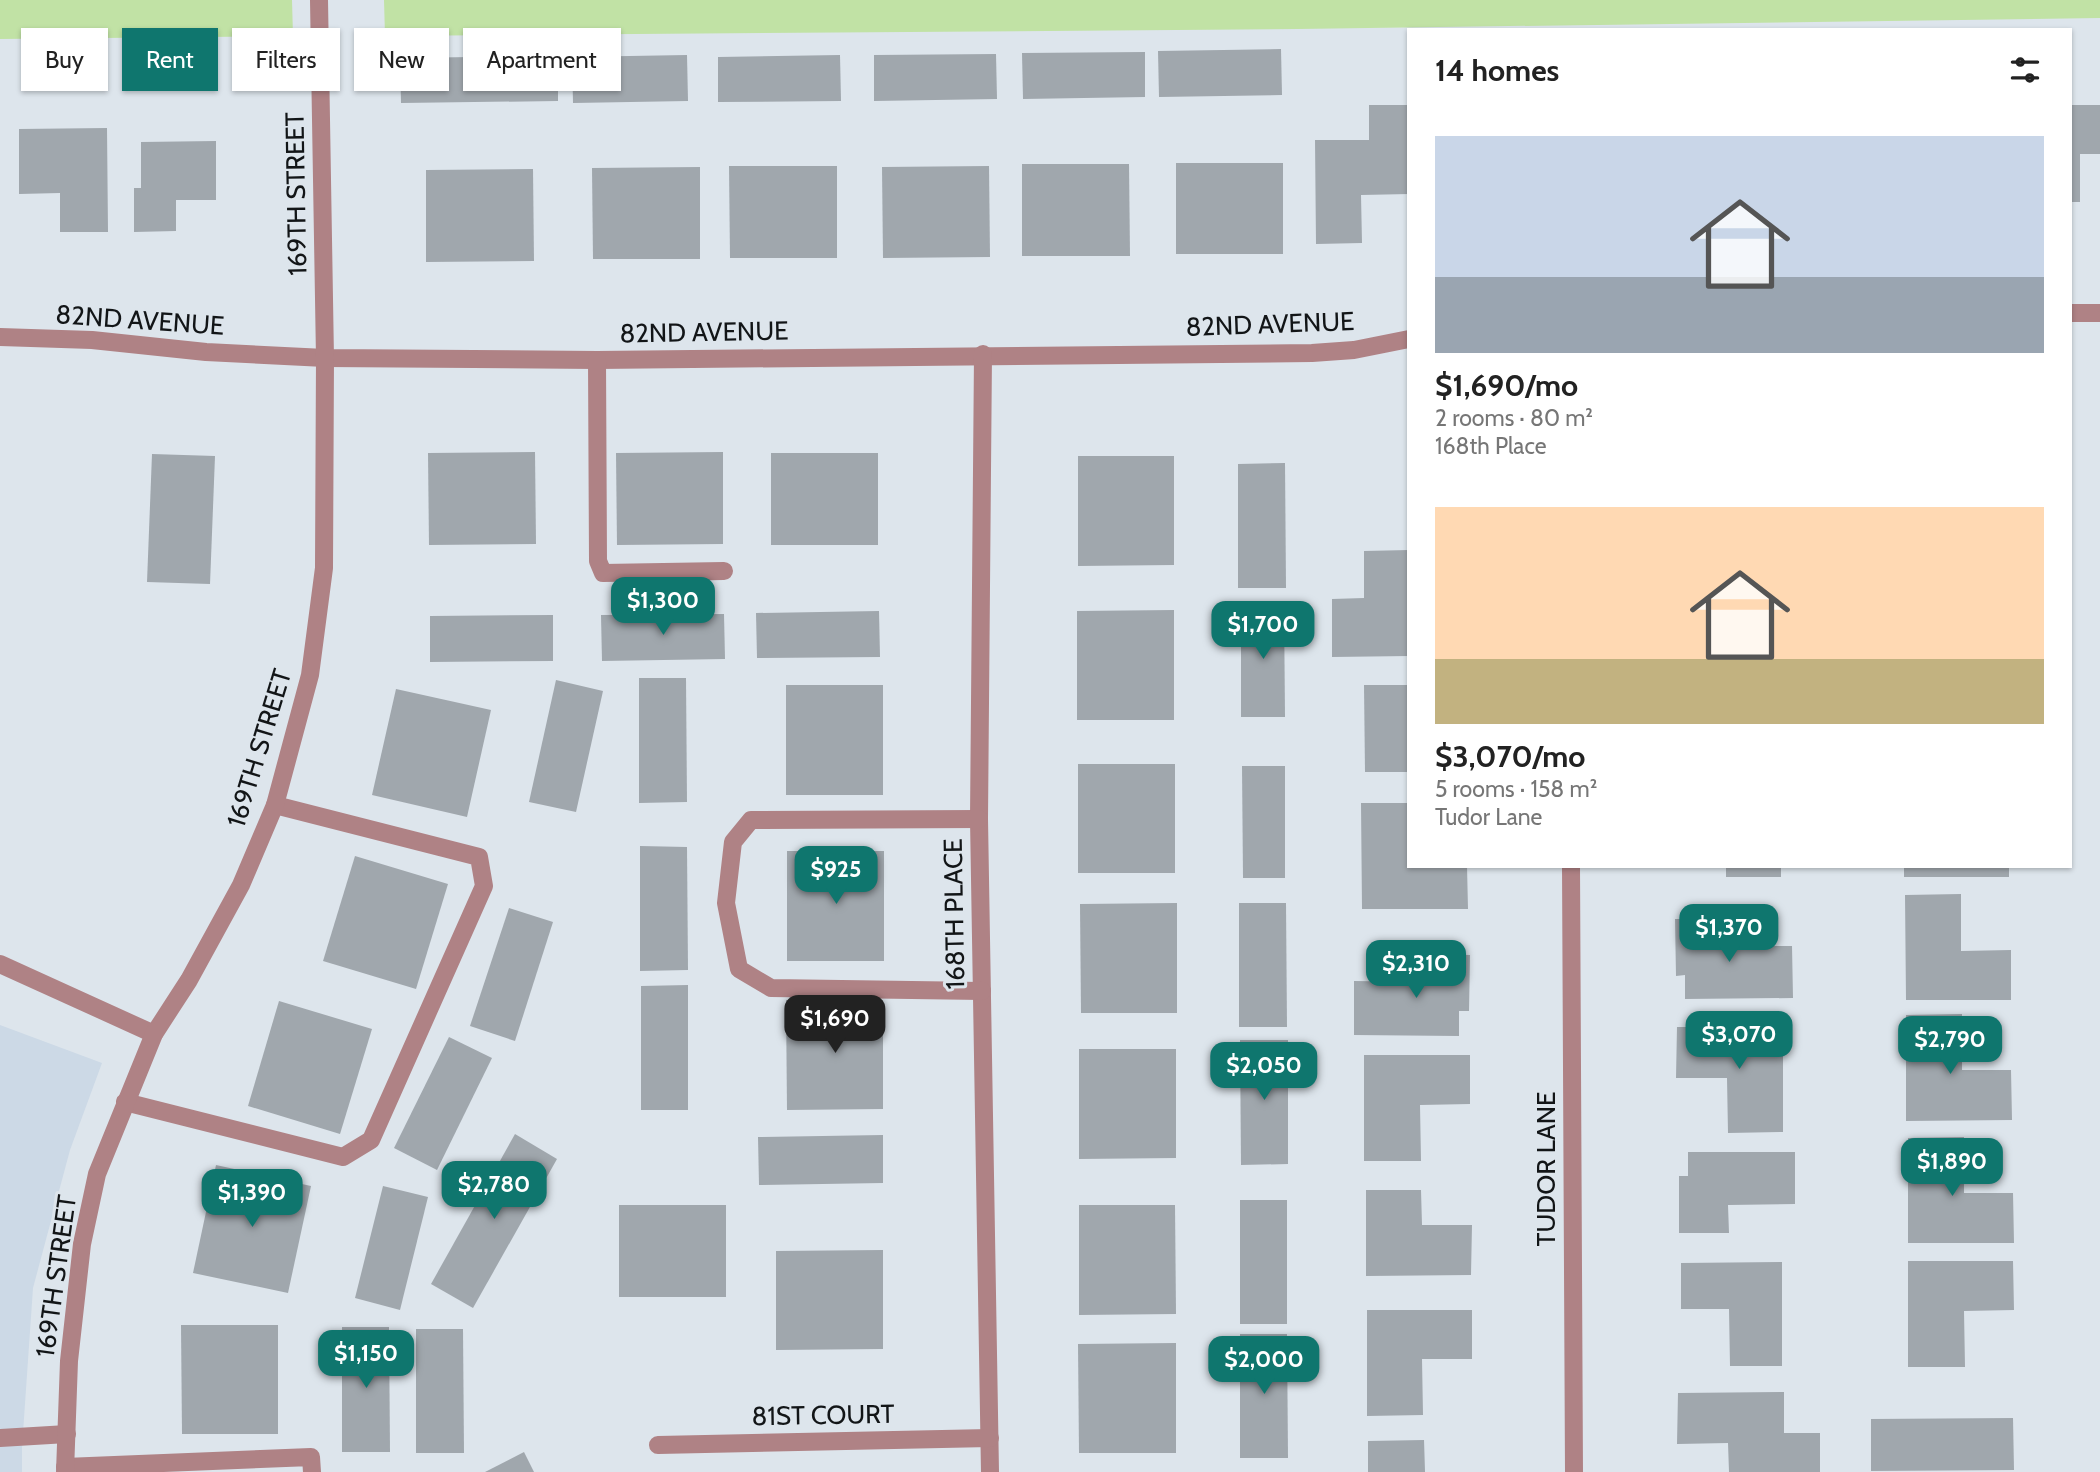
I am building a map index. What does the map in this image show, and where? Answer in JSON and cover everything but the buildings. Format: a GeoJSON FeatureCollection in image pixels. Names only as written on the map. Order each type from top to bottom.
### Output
{"type":"FeatureCollection","features":[{"type":"Feature","properties":{"kind":"street","name":"169TH STREET"},"geometry":{"type":"LineString","coordinates":[[65,1469],[69,1361],[82,1244],[97,1174],[154,1034],[189,980],[241,885],[275,805],[310,675],[324,568],[325,358],[319,0]]}},
{"type":"Feature","properties":{"kind":"street"},"geometry":{"type":"LineString","coordinates":[[2072,313],[2100,313]]}},
{"type":"Feature","properties":{"kind":"street","name":"82ND AVENUE"},"geometry":{"type":"LineString","coordinates":[[0,337],[92,340],[206,352],[325,358],[597,360],[983,354],[1312,353],[1354,350],[1407,339]]}},
{"type":"Feature","properties":{"kind":"street","name":"168TH PLACE"},"geometry":{"type":"LineString","coordinates":[[983,354],[979,819],[990,1472]]}},
{"type":"Feature","properties":{"kind":"street"},"geometry":{"type":"LineString","coordinates":[[597,360],[598,561],[603,573],[724,571]]}},
{"type":"Feature","properties":{"kind":"street"},"geometry":{"type":"LineString","coordinates":[[125,1102],[343,1157],[371,1140],[484,886],[479,857],[275,805]]}},
{"type":"Feature","properties":{"kind":"street"},"geometry":{"type":"LineString","coordinates":[[979,819],[751,820],[733,842],[726,903],[739,969],[771,988],[982,991]]}},
{"type":"Feature","properties":{"kind":"street","name":"TUDOR LANE"},"geometry":{"type":"LineString","coordinates":[[1571,868],[1574,1472]]}},
{"type":"Feature","properties":{"kind":"street"},"geometry":{"type":"LineString","coordinates":[[0,964],[154,1034]]}},
{"type":"Feature","properties":{"kind":"street"},"geometry":{"type":"LineString","coordinates":[[0,1438],[67,1434]]}},
{"type":"Feature","properties":{"kind":"street","name":"81ST COURT"},"geometry":{"type":"LineString","coordinates":[[658,1445],[990,1437]]}},
{"type":"Feature","properties":{"kind":"street"},"geometry":{"type":"LineString","coordinates":[[65,1469],[312,1457],[312,1472]]}},
{"type":"Feature","properties":{"kind":"shaded area"},"geometry":{"type":"Polygon","coordinates":[[[0,1025],[102,1063],[70,1150],[33,1288],[22,1472],[0,1472],[0,1025]]]}},
{"type":"Feature","properties":{"kind":"green space"},"geometry":{"type":"Polygon","coordinates":[[[0,0],[292,0],[293,28],[232,28],[232,37],[218,37],[218,28],[122,28],[122,38],[108,38],[108,28],[21,28],[21,39],[0,39],[0,0]]]}},
{"type":"Feature","properties":{"kind":"green space"},"geometry":{"type":"Polygon","coordinates":[[[384,0],[2100,0],[2100,18],[1298,29],[621,34],[621,28],[463,28],[463,35],[449,36],[449,28],[385,28],[384,0]]]}}]}
